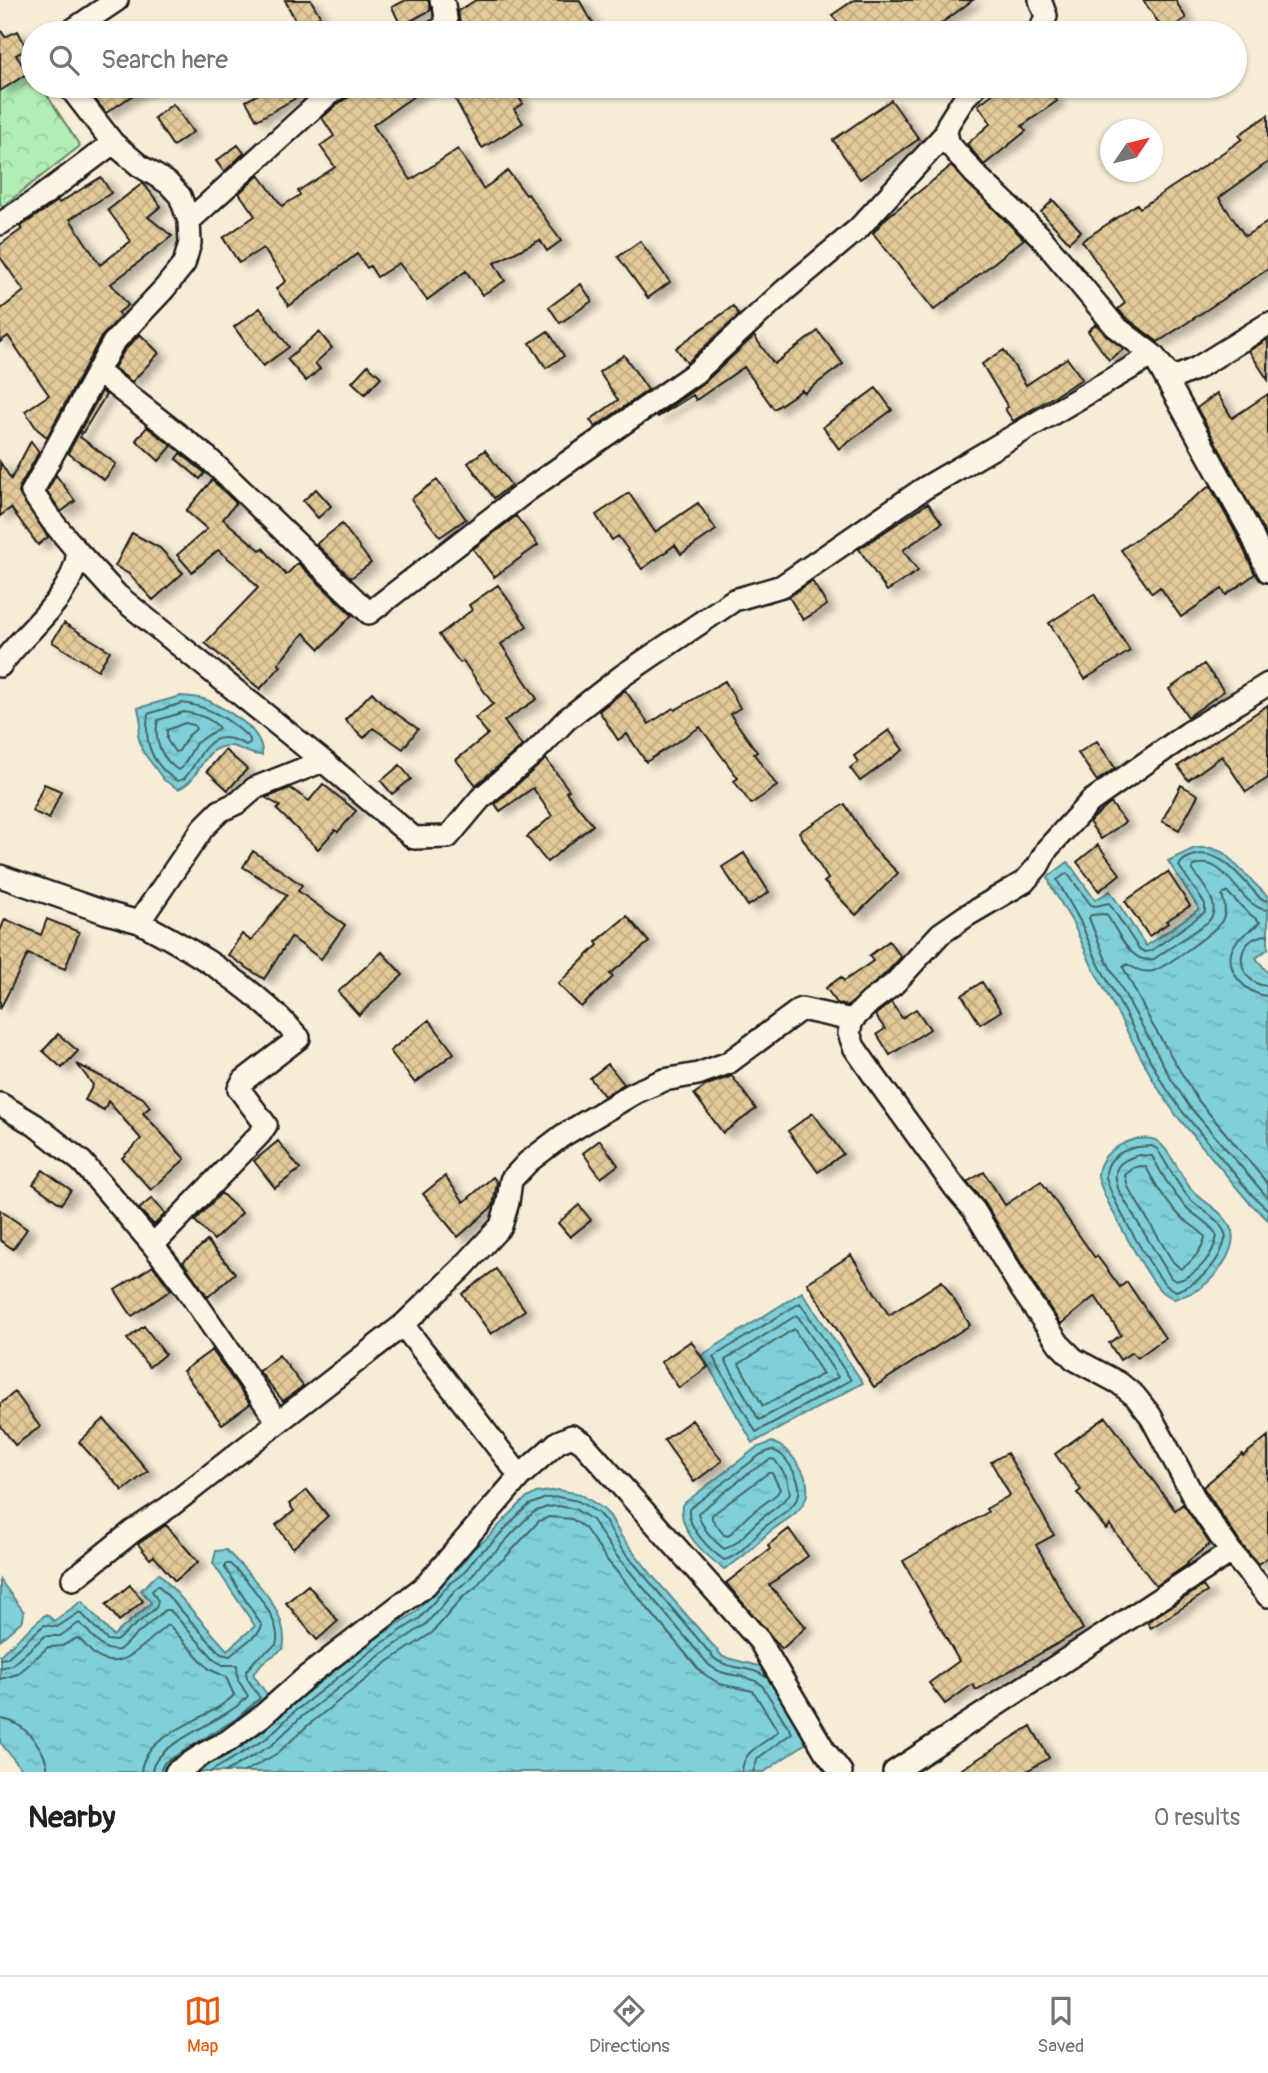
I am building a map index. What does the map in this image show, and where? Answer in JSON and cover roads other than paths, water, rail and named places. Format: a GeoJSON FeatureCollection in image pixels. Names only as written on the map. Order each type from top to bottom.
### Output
{"type":"FeatureCollection","features":[{"type":"Feature","properties":{"kind":"street"},"geometry":{"type":"LineString","coordinates":[[86,21],[117,0]]}},
{"type":"Feature","properties":{"kind":"street"},"geometry":{"type":"LineString","coordinates":[[441,0],[446,21]]}},
{"type":"Feature","properties":{"kind":"street"},"geometry":{"type":"LineString","coordinates":[[1040,0],[1046,16],[1044,21]]}},
{"type":"Feature","properties":{"kind":"street"},"geometry":{"type":"LineString","coordinates":[[78,98],[113,143],[140,166],[168,183],[180,196],[190,220],[190,243],[184,264],[113,343],[32,492],[52,521],[117,595],[414,838],[448,837],[480,799],[533,754],[567,719],[622,676],[734,600],[782,586],[923,489],[1153,355]]}},
{"type":"Feature","properties":{"kind":"street"},"geometry":{"type":"LineString","coordinates":[[190,220],[324,98]]}},
{"type":"Feature","properties":{"kind":"street"},"geometry":{"type":"LineString","coordinates":[[97,371],[208,458],[369,613],[528,490],[695,373],[784,291],[858,229],[946,133],[955,111],[966,98]]}},
{"type":"Feature","properties":{"kind":"street"},"geometry":{"type":"LineString","coordinates":[[946,133],[949,144],[975,174],[1039,235],[1115,326],[1153,355],[1172,379],[1197,368],[1268,324]]}},
{"type":"Feature","properties":{"kind":"street"},"geometry":{"type":"LineString","coordinates":[[0,224],[38,200],[113,143]]}},
{"type":"Feature","properties":{"kind":"street"},"geometry":{"type":"LineString","coordinates":[[1153,355],[1250,531],[1268,571]]}},
{"type":"Feature","properties":{"kind":"street"},"geometry":{"type":"LineString","coordinates":[[0,666],[69,584],[76,570],[78,552]]}},
{"type":"Feature","properties":{"kind":"street"},"geometry":{"type":"LineString","coordinates":[[1268,684],[1188,733],[1090,802],[1047,849],[1038,866],[1024,882],[940,934],[894,984],[852,1020],[849,1033],[854,1047],[974,1210],[1059,1344],[1074,1359],[1119,1383],[1143,1406],[1196,1501],[1231,1552],[1268,1596]]}},
{"type":"Feature","properties":{"kind":"street"},"geometry":{"type":"LineString","coordinates":[[139,922],[203,828],[220,811],[239,802],[255,788],[323,761]]}},
{"type":"Feature","properties":{"kind":"street"},"geometry":{"type":"LineString","coordinates":[[0,876],[107,914],[139,922],[187,947],[227,973],[276,1012],[299,1038],[243,1081],[239,1089],[266,1125],[260,1134],[153,1245]]}},
{"type":"Feature","properties":{"kind":"street"},"geometry":{"type":"LineString","coordinates":[[73,1579],[403,1325],[501,1226],[511,1180],[528,1161],[562,1136],[636,1092],[664,1080],[698,1074],[727,1063],[801,1009],[852,1020]]}},
{"type":"Feature","properties":{"kind":"street"},"geometry":{"type":"LineString","coordinates":[[0,1104],[35,1125],[82,1162],[184,1285],[278,1422]]}},
{"type":"Feature","properties":{"kind":"street"},"geometry":{"type":"LineString","coordinates":[[403,1325],[520,1476]]}},
{"type":"Feature","properties":{"kind":"street"},"geometry":{"type":"LineString","coordinates":[[176,1772],[205,1752],[228,1741],[262,1716],[306,1677],[426,1585],[520,1476],[558,1442],[572,1436],[583,1443],[759,1640],[825,1752],[841,1772]]}},
{"type":"Feature","properties":{"kind":"street"},"geometry":{"type":"LineString","coordinates":[[894,1772],[1231,1552]]}},
{"type":"Feature","properties":{"kind":"water"},"geometry":{"type":"Polygon","coordinates":[[[181,696],[206,700],[235,716],[257,737],[262,755],[231,746],[221,747],[207,756],[192,778],[178,789],[164,780],[142,750],[138,735],[141,723],[138,708],[181,696]]]}},
{"type":"Feature","properties":{"kind":"water"},"geometry":{"type":"Polygon","coordinates":[[[1195,848],[1211,848],[1223,852],[1268,897],[1268,949],[1256,958],[1268,973],[1268,1220],[1248,1201],[1176,1115],[1156,1085],[1048,877],[1068,862],[1095,900],[1110,891],[1146,946],[1199,909],[1168,861],[1195,848]]]}},
{"type":"Feature","properties":{"kind":"water"},"geometry":{"type":"Polygon","coordinates":[[[1136,1139],[1152,1139],[1163,1146],[1191,1189],[1222,1215],[1232,1234],[1226,1259],[1209,1281],[1196,1291],[1174,1299],[1160,1290],[1145,1268],[1124,1233],[1100,1183],[1098,1174],[1106,1155],[1136,1139]]]}},
{"type":"Feature","properties":{"kind":"water"},"geometry":{"type":"Polygon","coordinates":[[[802,1292],[863,1383],[753,1443],[702,1355],[802,1292]]]}},
{"type":"Feature","properties":{"kind":"water"},"geometry":{"type":"Polygon","coordinates":[[[772,1442],[793,1457],[803,1472],[806,1498],[794,1514],[724,1569],[694,1542],[684,1524],[682,1505],[756,1448],[772,1442]]]}},
{"type":"Feature","properties":{"kind":"water"},"geometry":{"type":"Polygon","coordinates":[[[558,1490],[580,1494],[610,1516],[621,1536],[656,1580],[723,1657],[767,1668],[809,1741],[764,1772],[198,1772],[231,1749],[263,1732],[290,1706],[374,1640],[416,1612],[445,1578],[458,1569],[473,1549],[524,1500],[536,1493],[558,1490]]]}},
{"type":"Feature","properties":{"kind":"water"},"geometry":{"type":"Polygon","coordinates":[[[226,1550],[266,1595],[281,1621],[283,1649],[262,1663],[253,1674],[270,1699],[241,1725],[164,1772],[24,1772],[0,1742],[0,1655],[46,1614],[54,1621],[82,1601],[113,1636],[151,1603],[141,1590],[159,1573],[227,1650],[255,1626],[213,1563],[216,1551],[226,1550]]]}},
{"type":"Feature","properties":{"kind":"water"},"geometry":{"type":"Polygon","coordinates":[[[0,1580],[24,1612],[23,1620],[0,1640],[0,1580]]]}}]}
